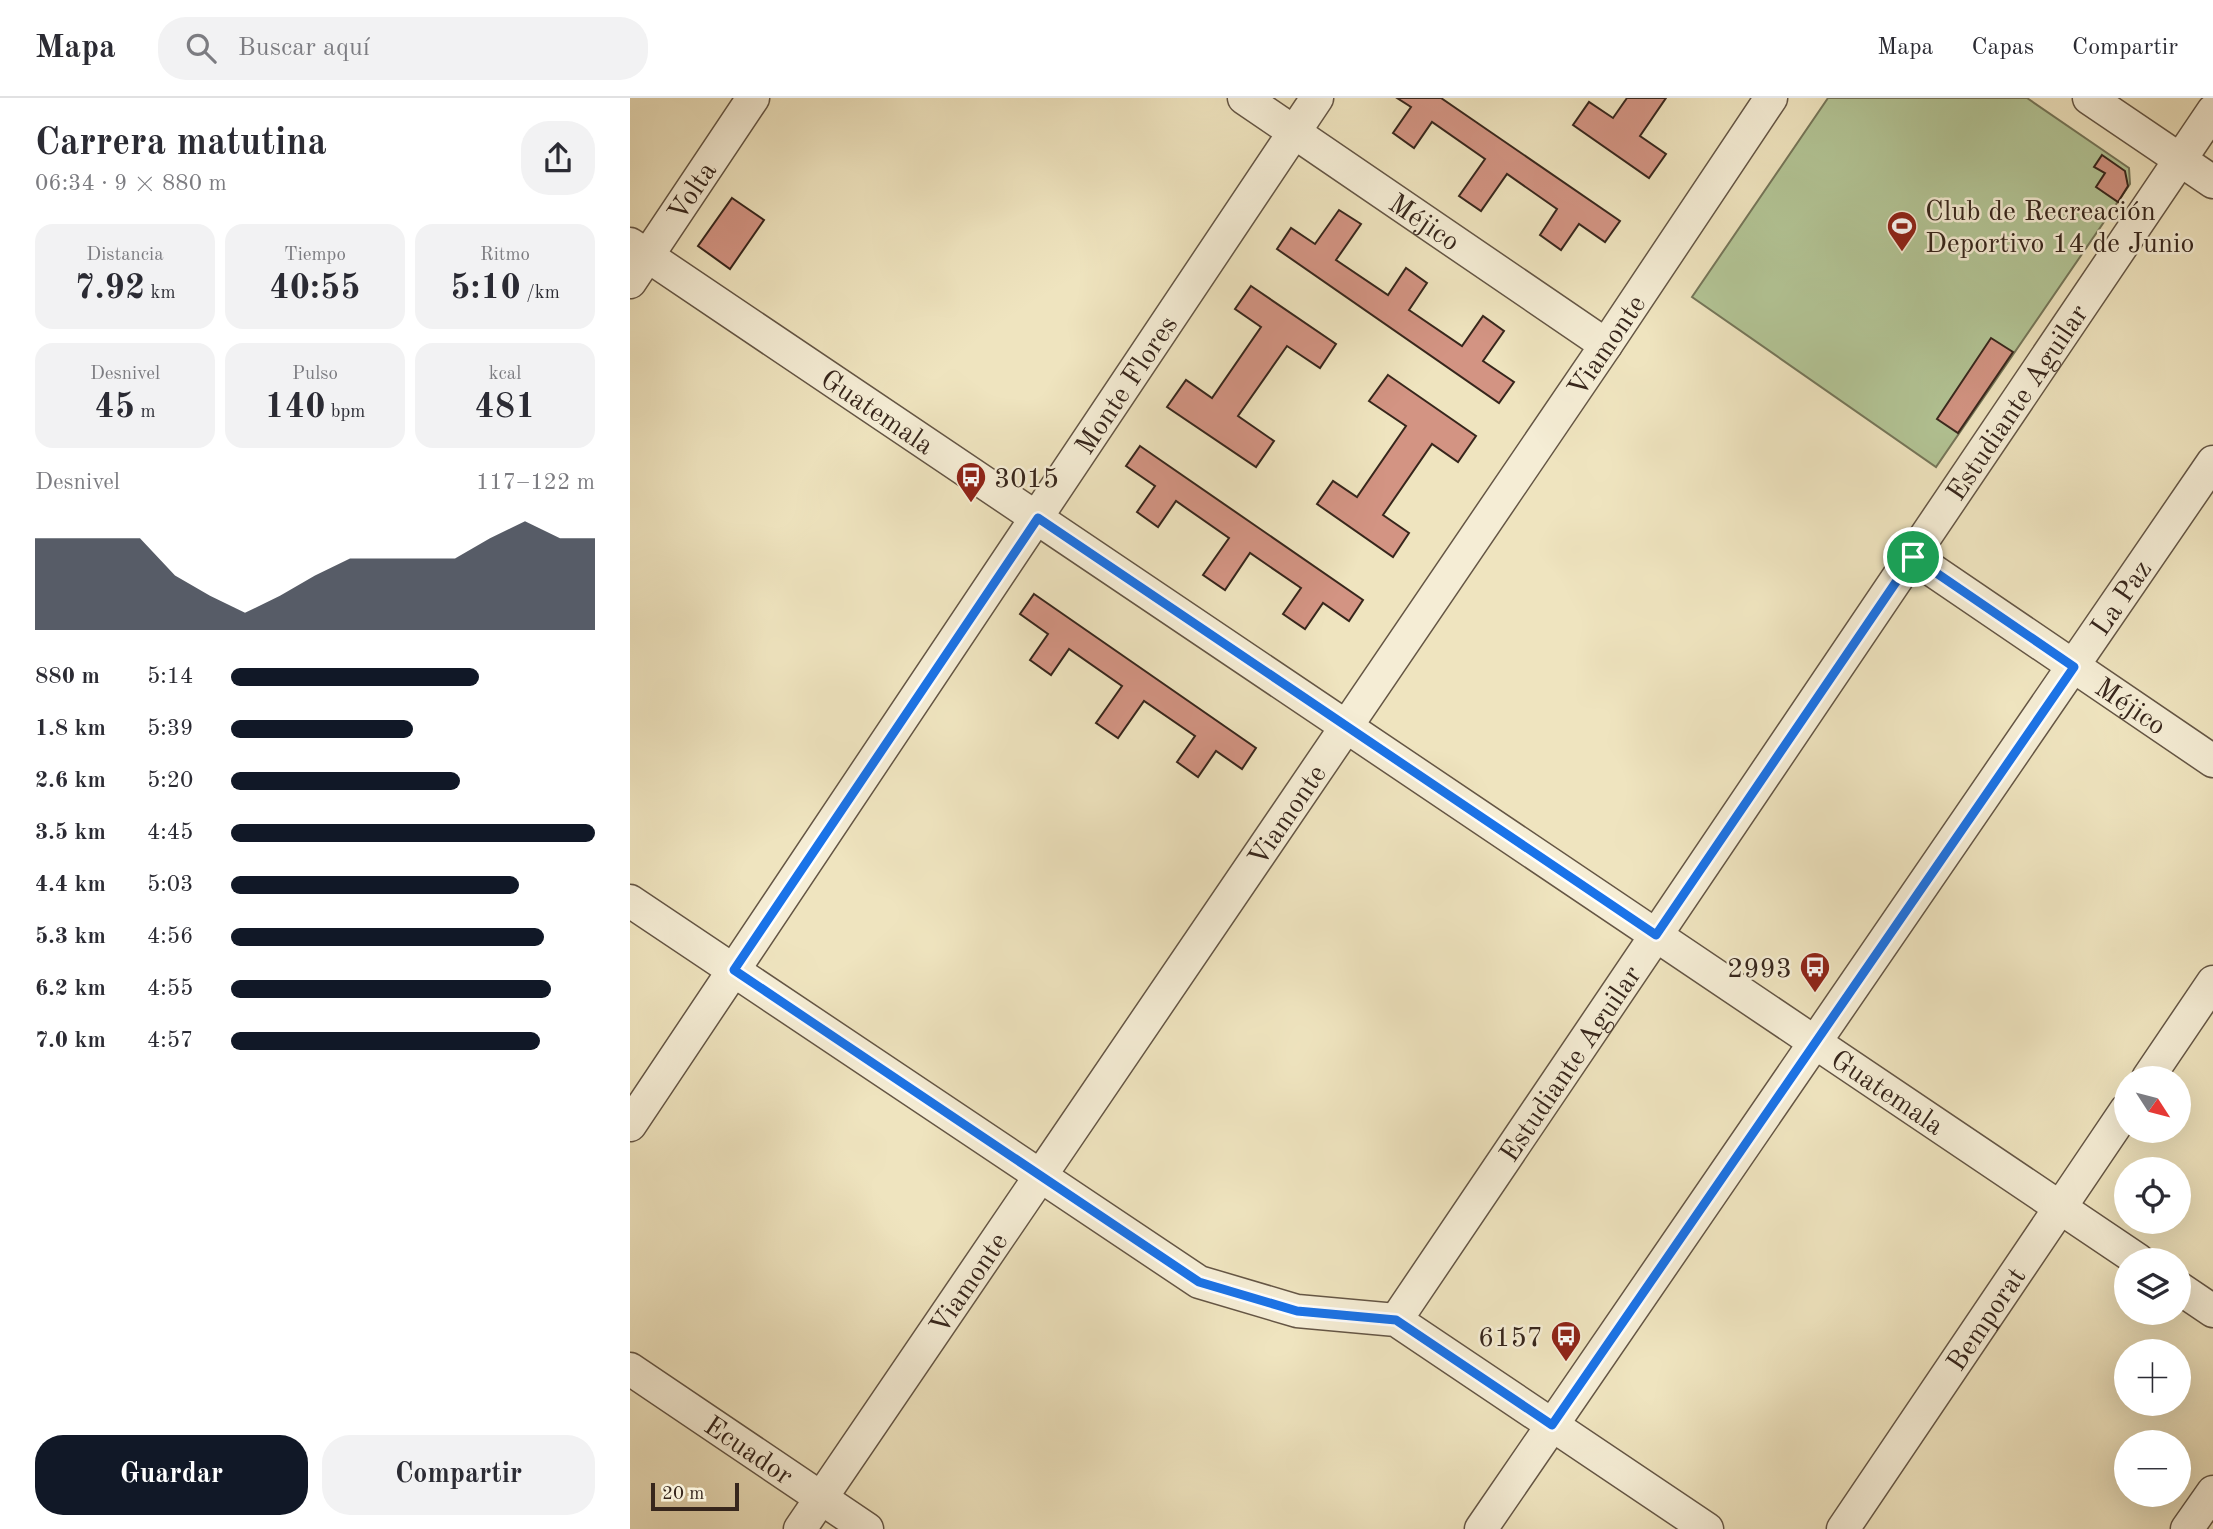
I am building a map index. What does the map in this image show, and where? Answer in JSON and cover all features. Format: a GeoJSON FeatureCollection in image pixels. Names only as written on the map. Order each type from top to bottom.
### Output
{"type":"FeatureCollection","features":[{"type":"Feature","properties":{"kind":"street","name":"Volta"},"geometry":{"type":"LineString","coordinates":[[630,282],[639,250],[753,98]]}},
{"type":"Feature","properties":{"kind":"street","name":"Méjico"},"geometry":{"type":"LineString","coordinates":[[1244,98],[1606,345]]}},
{"type":"Feature","properties":{"kind":"street","name":"Monte Flores"},"geometry":{"type":"LineString","coordinates":[[630,1125],[1317,98]]}},
{"type":"Feature","properties":{"kind":"street","name":"Viamonte"},"geometry":{"type":"LineString","coordinates":[[800,1529],[1347,727],[1771,98]]}},
{"type":"Feature","properties":{"kind":"street"},"geometry":{"type":"LineString","coordinates":[[2089,98],[2213,182]]}},
{"type":"Feature","properties":{"kind":"street","name":"Estudiante Aguilar"},"geometry":{"type":"LineString","coordinates":[[1396,1320],[2213,111]]}},
{"type":"Feature","properties":{"kind":"street","name":"Guatemala"},"geometry":{"type":"LineString","coordinates":[[639,250],[2120,1248]]}},
{"type":"Feature","properties":{"kind":"street","name":"La Paz"},"geometry":{"type":"LineString","coordinates":[[1481,1529],[2213,462]]}},
{"type":"Feature","properties":{"kind":"street","name":"Méjico"},"geometry":{"type":"LineString","coordinates":[[1913,557],[2213,761]]}},
{"type":"Feature","properties":{"kind":"street"},"geometry":{"type":"LineString","coordinates":[[630,901],[1199,1282],[1297,1311],[1396,1320],[1707,1529]]}},
{"type":"Feature","properties":{"kind":"street"},"geometry":{"type":"LineString","coordinates":[[2156,1066],[2213,982]]}},
{"type":"Feature","properties":{"kind":"street","name":"Bemporat"},"geometry":{"type":"LineString","coordinates":[[1843,1529],[2114,1128]]}},
{"type":"Feature","properties":{"kind":"street"},"geometry":{"type":"LineString","coordinates":[[2191,1296],[2213,1311]]}},
{"type":"Feature","properties":{"kind":"street","name":"Ecuador"},"geometry":{"type":"LineString","coordinates":[[630,1369],[867,1529]]}},
{"type":"Feature","properties":{"kind":"street"},"geometry":{"type":"LineString","coordinates":[[2187,1529],[2213,1492]]}},
{"type":"Feature","properties":{"kind":"green space","name":"Club de Recreación Deportivo 14 de Junio"},"geometry":{"type":"Polygon","coordinates":[[[1828,98],[2027,98],[2129,168],[2130,184],[1936,467],[1692,297],[1828,98]]]}},
{"type":"Feature","properties":{"kind":"building"},"geometry":{"type":"Polygon","coordinates":[[[1397,98],[1441,98],[1620,221],[1605,242],[1579,224],[1561,250],[1540,235],[1557,209],[1507,174],[1481,211],[1459,196],[1485,159],[1432,122],[1414,148],[1393,133],[1411,107],[1397,98]]]}},
{"type":"Feature","properties":{"kind":"building"},"geometry":{"type":"Polygon","coordinates":[[[1627,98],[1666,98],[1640,136],[1666,154],[1649,178],[1573,125],[1589,102],[1613,118],[1627,98]]]}},
{"type":"Feature","properties":{"kind":"building"},"geometry":{"type":"Polygon","coordinates":[[[2102,155],[2125,171],[2128,186],[2118,202],[2096,187],[2105,173],[2094,167],[2102,155]]]}},
{"type":"Feature","properties":{"kind":"building"},"geometry":{"type":"Polygon","coordinates":[[[732,198],[764,220],[730,269],[698,246],[732,198]]]}},
{"type":"Feature","properties":{"kind":"building"},"geometry":{"type":"Polygon","coordinates":[[[1339,210],[1361,224],[1336,260],[1388,295],[1406,268],[1427,283],[1409,310],[1462,346],[1483,316],[1504,331],[1483,361],[1514,382],[1499,403],[1277,249],[1291,228],[1315,244],[1339,210]]]}},
{"type":"Feature","properties":{"kind":"building"},"geometry":{"type":"Polygon","coordinates":[[[1251,286],[1336,344],[1320,368],[1287,346],[1238,416],[1274,441],[1256,467],[1167,407],[1186,380],[1212,398],[1261,327],[1235,309],[1251,286]]]}},
{"type":"Feature","properties":{"kind":"building"},"geometry":{"type":"Polygon","coordinates":[[[1991,338],[2013,352],[1958,433],[1937,419],[1991,338]]]}},
{"type":"Feature","properties":{"kind":"building"},"geometry":{"type":"Polygon","coordinates":[[[1388,375],[1476,436],[1458,462],[1432,444],[1383,515],[1409,533],[1393,557],[1317,504],[1333,481],[1357,497],[1406,426],[1369,401],[1388,375]]]}},
{"type":"Feature","properties":{"kind":"building"},"geometry":{"type":"Polygon","coordinates":[[[1140,446],[1363,600],[1349,621],[1323,603],[1305,629],[1283,614],[1301,588],[1250,553],[1225,590],[1203,575],[1229,538],[1176,501],[1158,527],[1137,512],[1155,486],[1126,466],[1140,446]]]}},
{"type":"Feature","properties":{"kind":"building"},"geometry":{"type":"Polygon","coordinates":[[[1034,594],[1256,748],[1242,769],[1216,751],[1198,777],[1177,762],[1195,736],[1144,701],[1118,738],[1096,723],[1122,686],[1069,649],[1051,675],[1030,660],[1048,634],[1020,614],[1034,594]]]}},
{"type":"Feature","properties":{"kind":"place","name":"Club de Recreación Deportivo 14 de Junio"},"geometry":{"type":"Point","coordinates":[1902,253]}},
{"type":"Feature","properties":{"kind":"place","name":"3015"},"geometry":{"type":"Point","coordinates":[971,504]}},
{"type":"Feature","properties":{"kind":"place","name":"2993"},"geometry":{"type":"Point","coordinates":[1815,994]}},
{"type":"Feature","properties":{"kind":"place","name":"6157"},"geometry":{"type":"Point","coordinates":[1566,1363]}},
{"type":"Feature","properties":{"kind":"route"},"geometry":{"type":"LineString","coordinates":[[1038,518],[1656,935],[1913,557],[2074,667],[1552,1425],[1396,1320],[1297,1311],[1199,1282],[734,970],[1038,518]]}}]}
